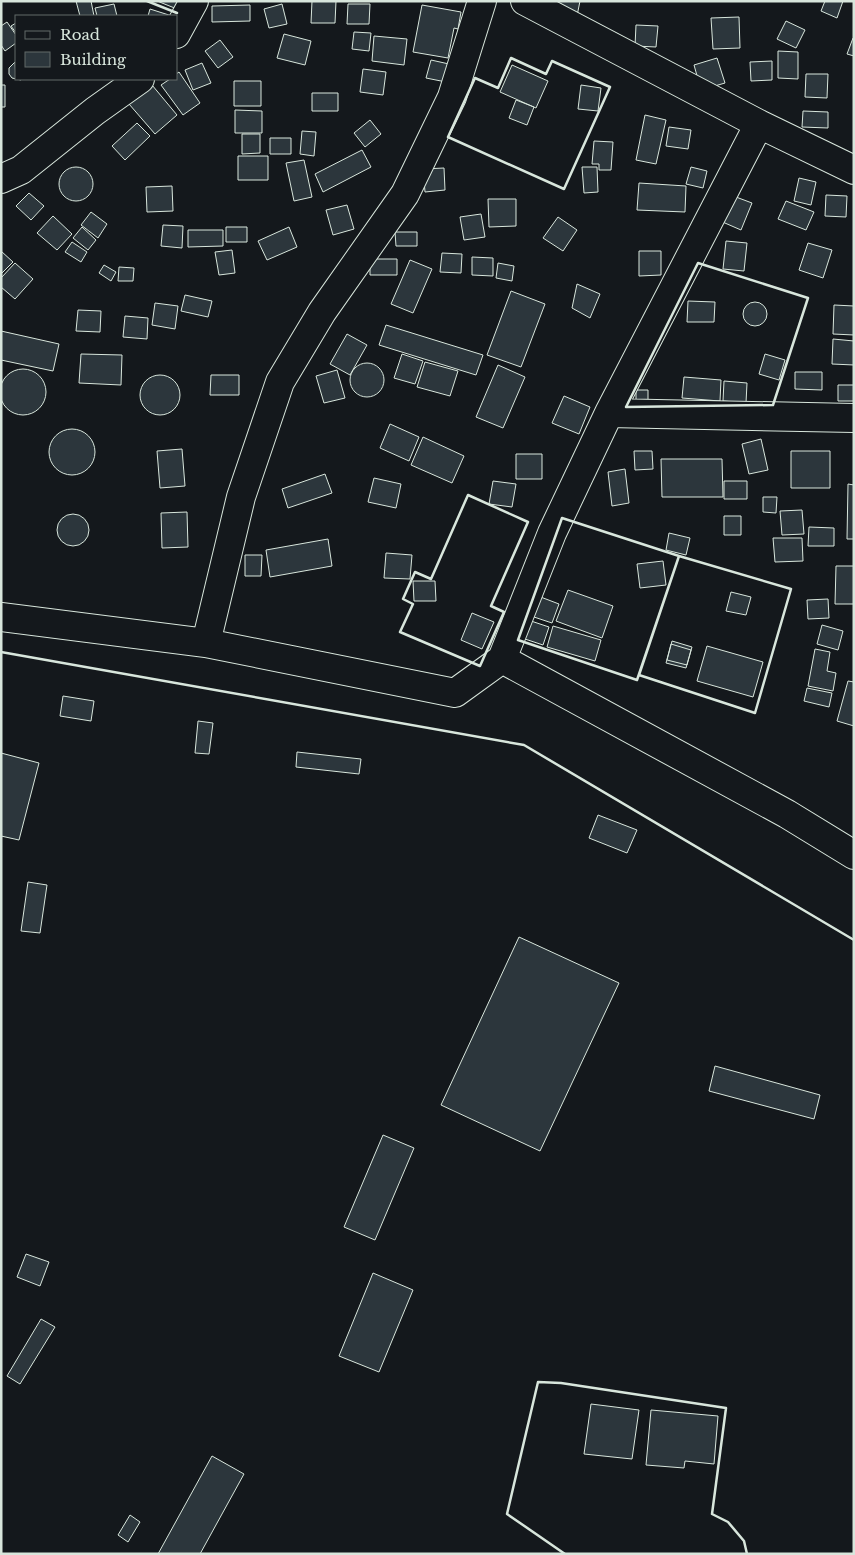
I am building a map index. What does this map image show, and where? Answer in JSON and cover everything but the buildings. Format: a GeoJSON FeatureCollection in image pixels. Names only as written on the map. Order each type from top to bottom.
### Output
{"type":"FeatureCollection","features":[{"type":"Feature","properties":{"kind":"street"},"geometry":{"type":"LineString","coordinates":[[178,30],[194,1]]}},
{"type":"Feature","properties":{"kind":"street"},"geometry":{"type":"LineString","coordinates":[[206,643],[241,497],[280,382],[322,312],[405,194],[452,97],[482,1]]}},
{"type":"Feature","properties":{"kind":"street"},"geometry":{"type":"LineString","coordinates":[[526,1],[759,124],[854,170]]}},
{"type":"Feature","properties":{"kind":"street"},"geometry":{"type":"LineString","coordinates":[[1,179],[21,170],[95,111],[139,80]]}},
{"type":"Feature","properties":{"kind":"street"},"geometry":{"type":"LineString","coordinates":[[1,617],[206,643],[455,692],[502,659],[552,533],[609,413],[759,124]]}},
{"type":"Feature","properties":{"kind":"street"},"geometry":{"type":"LineString","coordinates":[[609,413],[854,418]]}},
{"type":"Feature","properties":{"kind":"street"},"geometry":{"type":"LineString","coordinates":[[502,659],[787,814],[854,855]]}},
{"type":"Feature","properties":{"kind":"wall"},"geometry":{"type":"LineString","coordinates":[[147,1],[177,13]]}},
{"type":"Feature","properties":{"kind":"wall"},"geometry":{"type":"LineString","coordinates":[[511,58],[546,74],[552,61],[610,87],[564,189],[448,137],[475,78],[498,88],[511,58]]}},
{"type":"Feature","properties":{"kind":"wall"},"geometry":{"type":"LineString","coordinates":[[698,263],[808,298],[773,405],[626,407],[698,263]]}},
{"type":"Feature","properties":{"kind":"wall"},"geometry":{"type":"LineString","coordinates":[[468,495],[528,522],[491,606],[504,612],[480,666],[400,632],[413,604],[403,599],[415,572],[431,579],[468,495]]}},
{"type":"Feature","properties":{"kind":"wall"},"geometry":{"type":"LineString","coordinates":[[562,518],[679,556],[637,680],[518,640],[562,518]]}},
{"type":"Feature","properties":{"kind":"wall"},"geometry":{"type":"LineString","coordinates":[[679,556],[791,589],[755,713],[639,675],[679,556]]}},
{"type":"Feature","properties":{"kind":"wall"},"geometry":{"type":"LineString","coordinates":[[1,652],[524,745],[854,940]]}},
{"type":"Feature","properties":{"kind":"wall"},"geometry":{"type":"LineString","coordinates":[[565,1554],[507,1514],[538,1382],[561,1383],[726,1408],[712,1514],[728,1522],[744,1541],[747,1554]]}}]}
